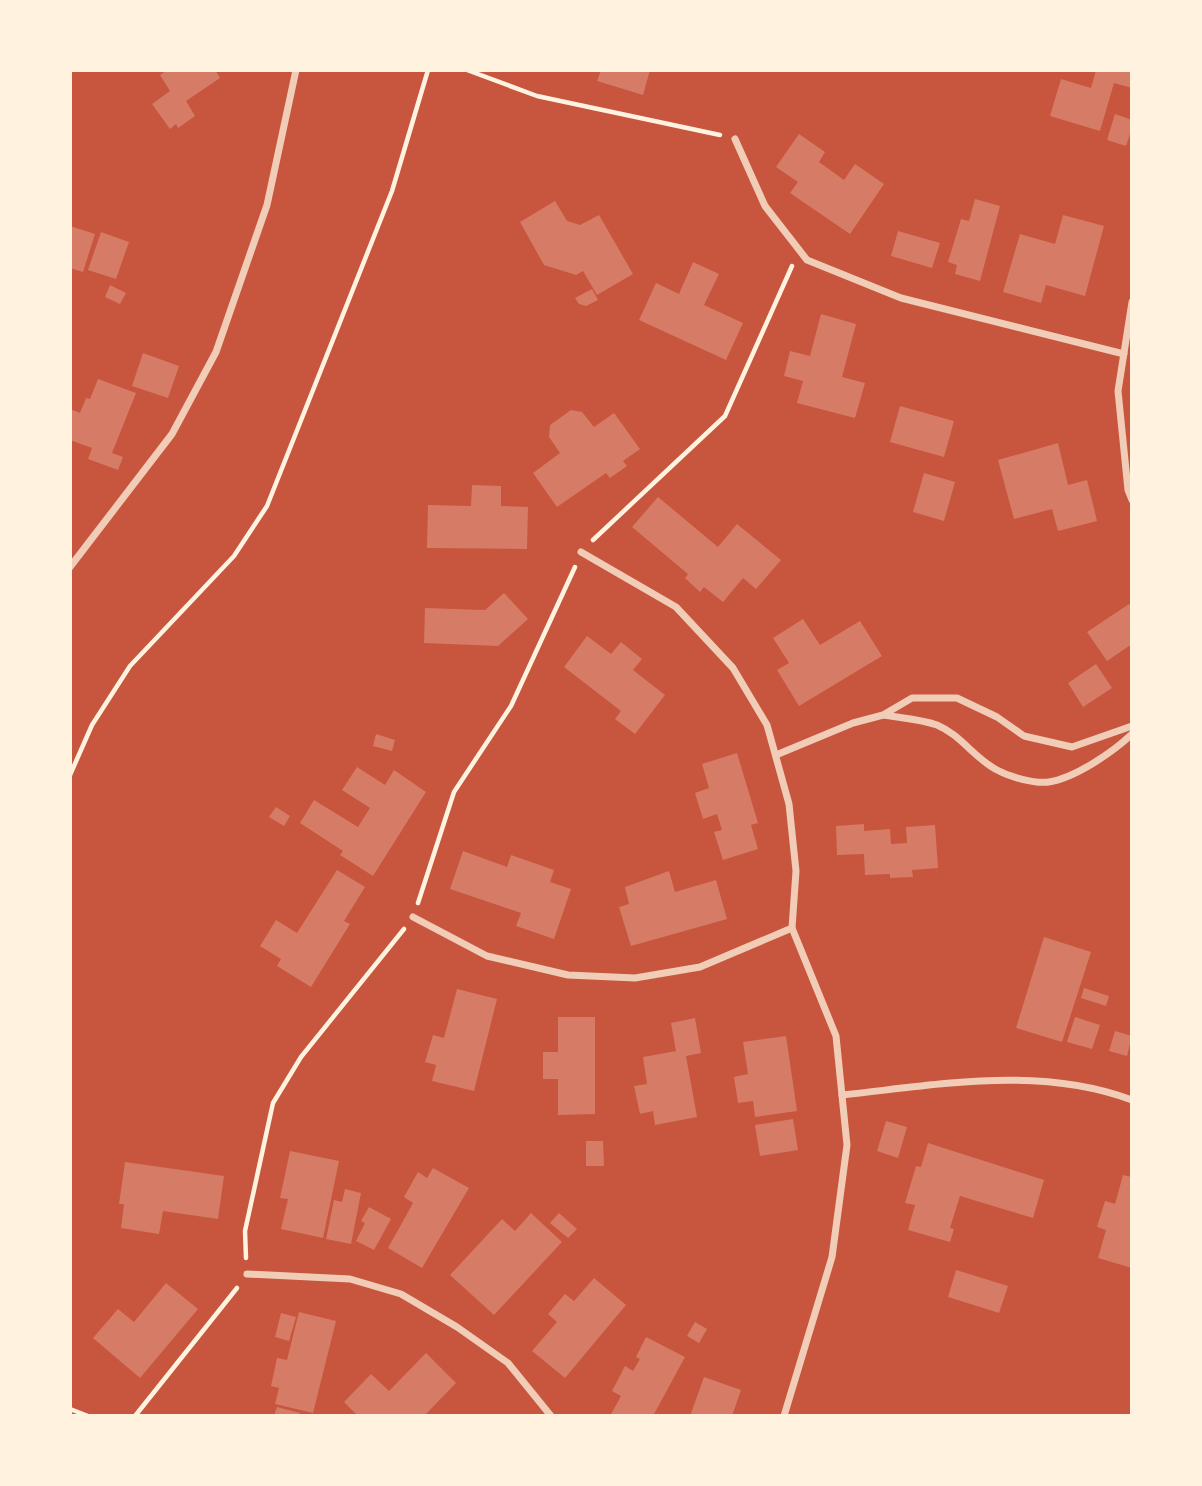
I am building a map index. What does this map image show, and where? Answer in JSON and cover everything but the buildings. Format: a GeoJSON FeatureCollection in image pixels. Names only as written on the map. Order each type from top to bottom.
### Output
{"type":"FeatureCollection","features":[{"type":"Feature","properties":{"kind":"street"},"geometry":{"type":"LineString","coordinates":[[70,567],[172,435],[216,352],[267,205],[296,70]]}},
{"type":"Feature","properties":{"kind":"street"},"geometry":{"type":"LineString","coordinates":[[735,139],[765,205],[807,260],[901,298],[1124,354]]}},
{"type":"Feature","properties":{"kind":"street"},"geometry":{"type":"LineString","coordinates":[[1132,302],[1118,391],[1128,490],[1132,500]]}},
{"type":"Feature","properties":{"kind":"street"},"geometry":{"type":"LineString","coordinates":[[582,552],[676,607],[733,668],[767,725],[789,804],[796,871],[792,928],[836,1036],[848,1144],[832,1257],[784,1416]]}},
{"type":"Feature","properties":{"kind":"street"},"geometry":{"type":"LineString","coordinates":[[776,755],[853,723],[883,715],[912,698],[957,698],[997,717],[1024,736],[1072,747],[1132,726]]}},
{"type":"Feature","properties":{"kind":"street"},"geometry":{"type":"LineString","coordinates":[[883,715],[936,725],[962,740],[997,770],[1021,779],[1048,782],[1074,772],[1117,747],[1132,734]]}},
{"type":"Feature","properties":{"kind":"street"},"geometry":{"type":"LineString","coordinates":[[413,917],[487,956],[568,975],[635,978],[700,967],[792,928]]}},
{"type":"Feature","properties":{"kind":"street"},"geometry":{"type":"LineString","coordinates":[[842,1095],[1000,1079],[1066,1083],[1132,1100]]}},
{"type":"Feature","properties":{"kind":"street"},"geometry":{"type":"LineString","coordinates":[[247,1274],[350,1279],[401,1294],[457,1326],[508,1363],[551,1416]]}},
{"type":"Feature","properties":{"kind":"path"},"geometry":{"type":"LineString","coordinates":[[70,775],[92,725],[130,666],[234,556],[267,506],[392,191],[428,70]]}},
{"type":"Feature","properties":{"kind":"path"},"geometry":{"type":"LineString","coordinates":[[467,70],[537,96],[735,139]]}},
{"type":"Feature","properties":{"kind":"path"},"geometry":{"type":"LineString","coordinates":[[135,1416],[247,1274],[245,1231],[273,1103],[301,1057],[413,917],[454,792],[511,706],[582,552],[725,416],[799,250]]}},
{"type":"Feature","properties":{"kind":"path"},"geometry":{"type":"LineString","coordinates":[[70,1409],[88,1416]]}}]}
